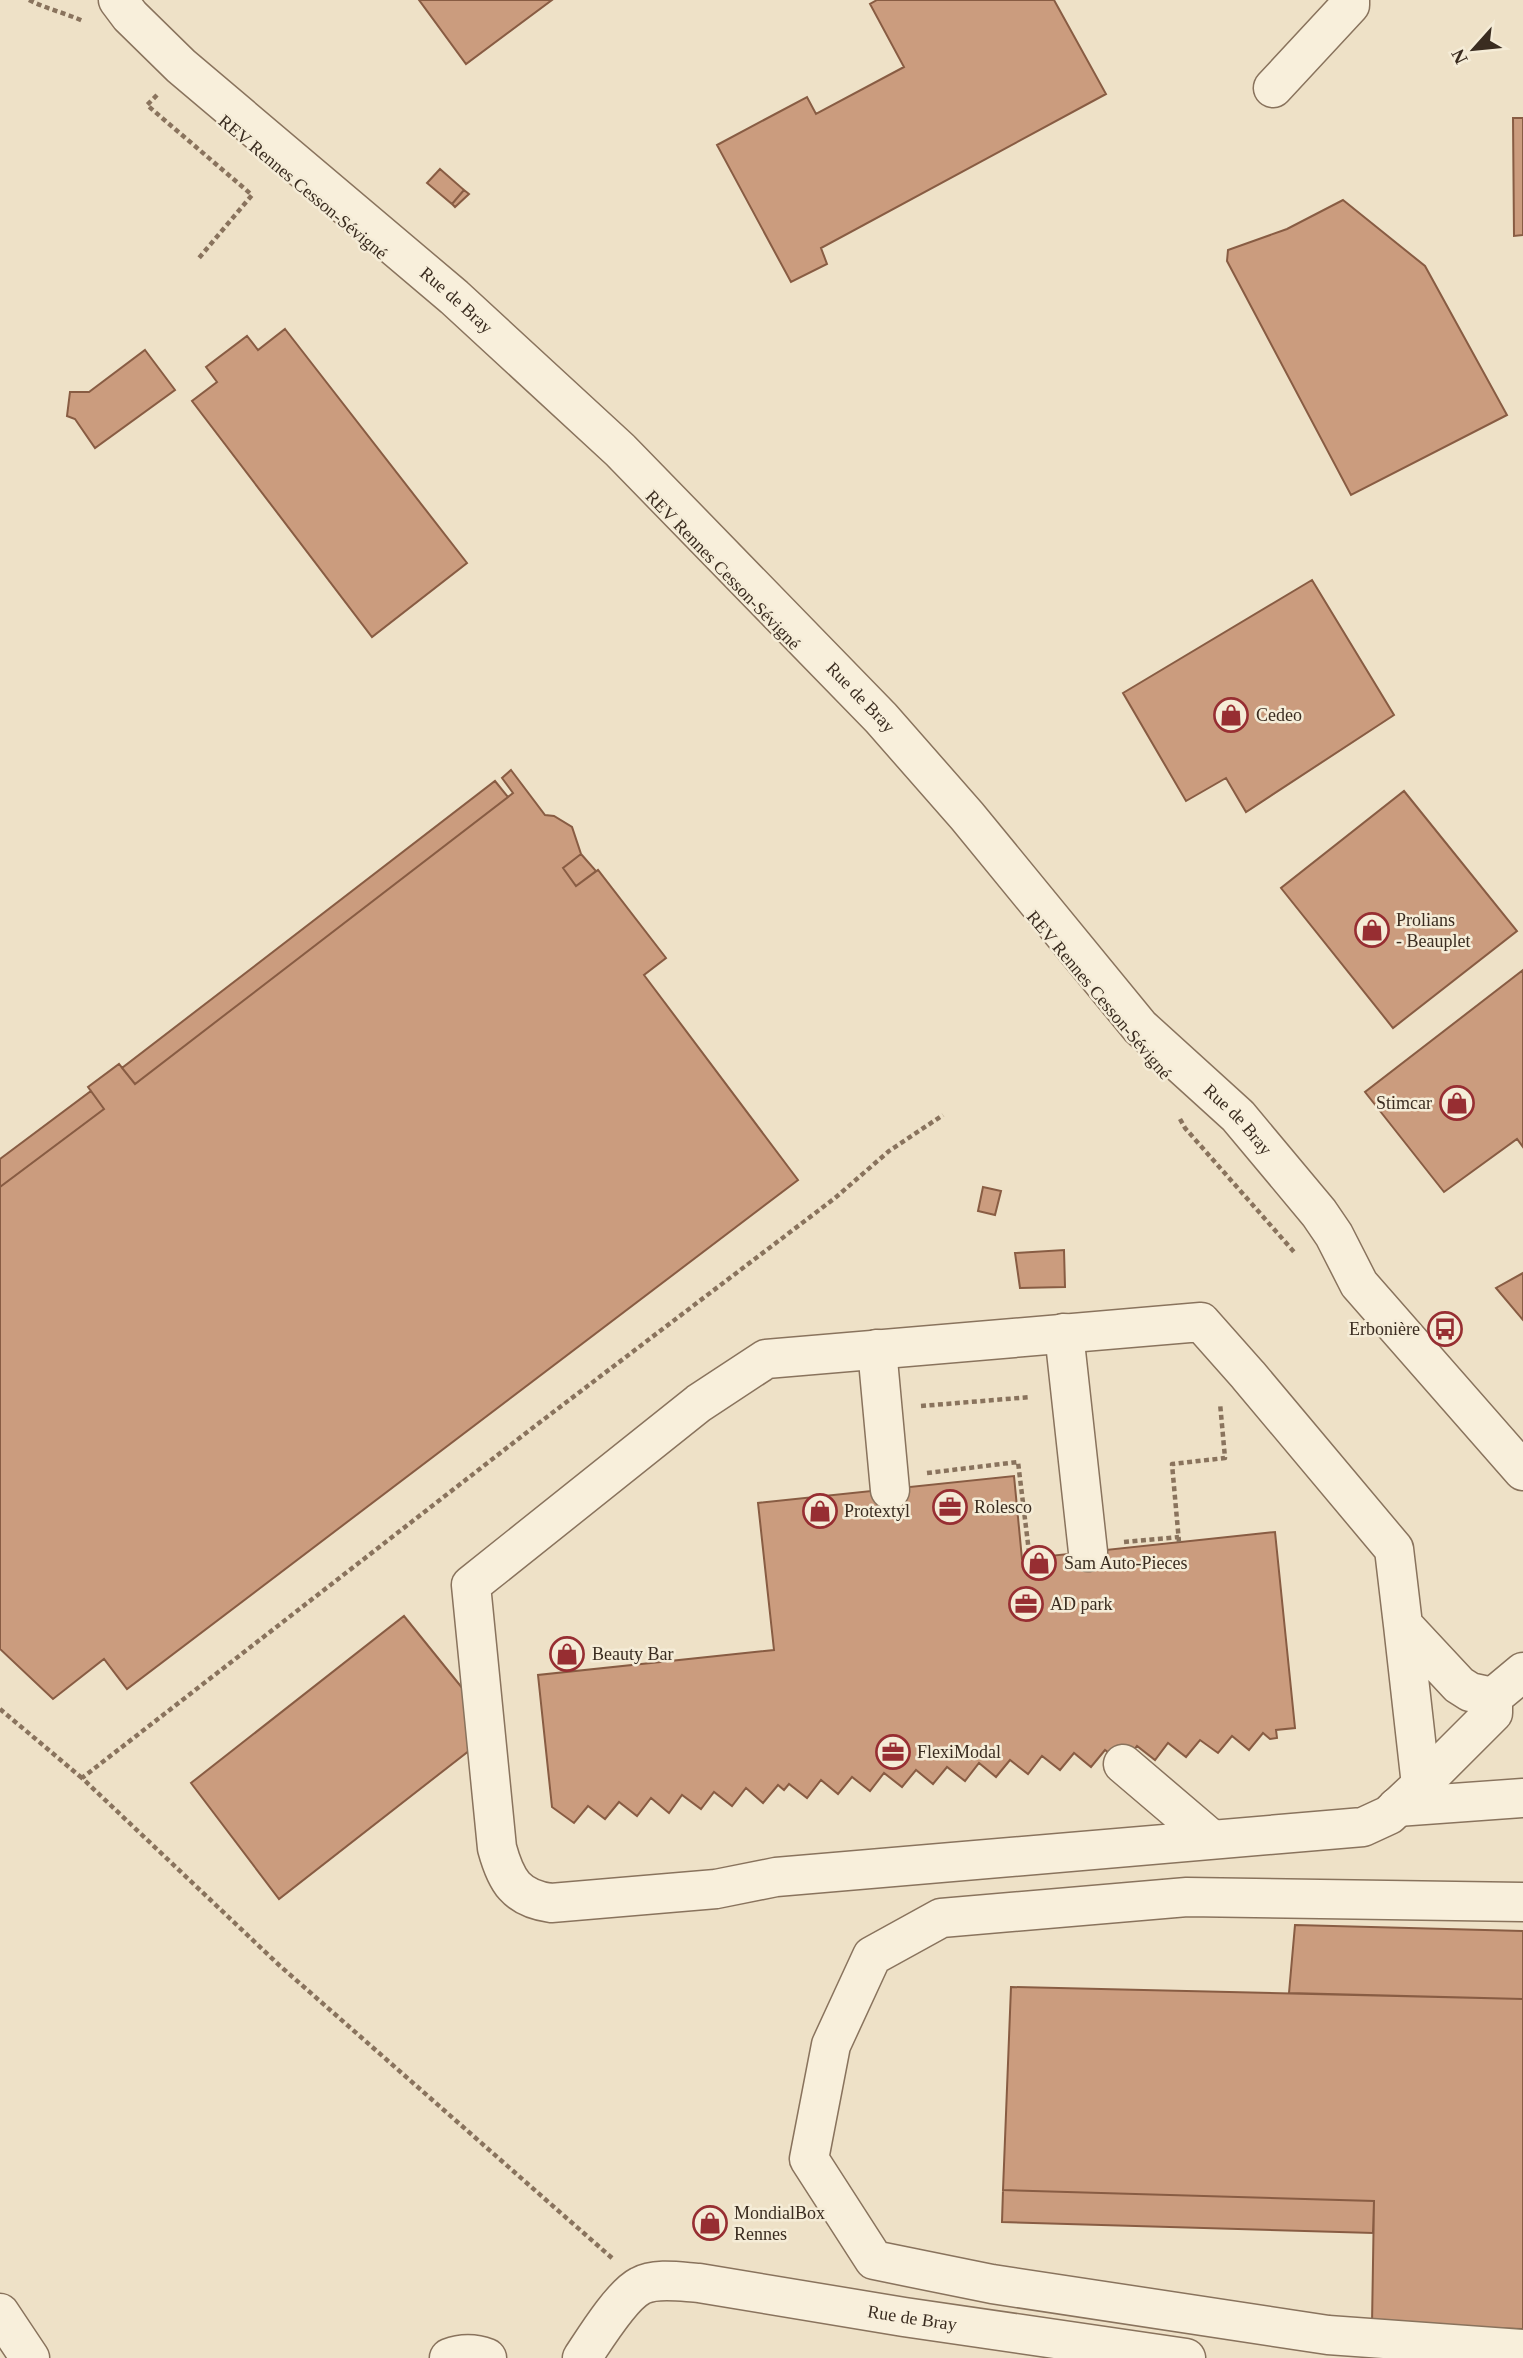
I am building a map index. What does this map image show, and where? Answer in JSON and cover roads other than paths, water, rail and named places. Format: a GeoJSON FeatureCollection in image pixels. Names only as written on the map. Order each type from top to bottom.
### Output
{"type":"FeatureCollection","features":[{"type":"Feature","properties":{"kind":"street","name":"Rue de Bray"},"geometry":{"type":"LineString","coordinates":[[118,0],[130,16],[181,66],[454,297],[620,450],[881,718],[967,816],[1140,1027],[1238,1116],[1319,1213],[1334,1235],[1359,1284],[1523,1471]]}},
{"type":"Feature","properties":{"kind":"street"},"geometry":{"type":"LineString","coordinates":[[1273,88],[1350,5],[1350,0]]}},
{"type":"Feature","properties":{"kind":"street"},"geometry":{"type":"LineString","coordinates":[[1409,1796],[1403,1625],[1394,1549],[1201,1322],[766,1359],[689,1411],[471,1585],[499,1856],[516,1889],[528,1898],[538,1901],[566,1903],[716,1889],[776,1877],[1363,1827],[1379,1821],[1409,1796],[1493,1713],[1493,1697]]}},
{"type":"Feature","properties":{"kind":"street"},"geometry":{"type":"LineString","coordinates":[[1064,1333],[1088,1549]]}},
{"type":"Feature","properties":{"kind":"street"},"geometry":{"type":"LineString","coordinates":[[877,1349],[906,1481]]}},
{"type":"Feature","properties":{"kind":"street"},"geometry":{"type":"LineString","coordinates":[[1403,1625],[1459,1685],[1470,1692],[1493,1697]]}},
{"type":"Feature","properties":{"kind":"street"},"geometry":{"type":"LineString","coordinates":[[1493,1697],[1523,1672]]}},
{"type":"Feature","properties":{"kind":"street"},"geometry":{"type":"LineString","coordinates":[[1122,1764],[1211,1839]]}},
{"type":"Feature","properties":{"kind":"street"},"geometry":{"type":"LineString","coordinates":[[1409,1796],[1523,1798]]}},
{"type":"Feature","properties":{"kind":"street"},"geometry":{"type":"LineString","coordinates":[[1523,1902],[1187,1897],[941,1918],[872,1956],[831,2045],[809,2159],[874,2259],[992,2284],[1328,2335],[1523,2349]]}},
{"type":"Feature","properties":{"kind":"street","name":"Rue de Bray"},"geometry":{"type":"LineString","coordinates":[[582,2358],[626,2298],[641,2284],[666,2281],[699,2283],[890,2315],[1186,2358]]}},
{"type":"Feature","properties":{"kind":"street"},"geometry":{"type":"LineString","coordinates":[[0,2313],[30,2358]]}},
{"type":"Feature","properties":{"kind":"street"},"geometry":{"type":"LineString","coordinates":[[449,2358],[461,2354],[487,2358]]}},
{"type":"Feature","properties":{"kind":"place","name":"Cedeo"},"geometry":{"type":"Point","coordinates":[1231,715]}},
{"type":"Feature","properties":{"kind":"place","name":"Prolians - Beauplet"},"geometry":{"type":"Point","coordinates":[1372,930]}},
{"type":"Feature","properties":{"kind":"place","name":"Stimcar"},"geometry":{"type":"Point","coordinates":[1457,1103]}},
{"type":"Feature","properties":{"kind":"place","name":"Erbonière"},"geometry":{"type":"Point","coordinates":[1445,1329]}},
{"type":"Feature","properties":{"kind":"place","name":"Rolesco"},"geometry":{"type":"Point","coordinates":[950,1507]}},
{"type":"Feature","properties":{"kind":"place","name":"Protextyl"},"geometry":{"type":"Point","coordinates":[820,1511]}},
{"type":"Feature","properties":{"kind":"place","name":"Sam Auto-Pieces"},"geometry":{"type":"Point","coordinates":[1039,1563]}},
{"type":"Feature","properties":{"kind":"place","name":"AD park"},"geometry":{"type":"Point","coordinates":[1026,1604]}},
{"type":"Feature","properties":{"kind":"place","name":"Beauty Bar"},"geometry":{"type":"Point","coordinates":[567,1654]}},
{"type":"Feature","properties":{"kind":"place","name":"FlexiModal"},"geometry":{"type":"Point","coordinates":[893,1752]}},
{"type":"Feature","properties":{"kind":"place","name":"MondialBox Rennes"},"geometry":{"type":"Point","coordinates":[710,2223]}}]}
